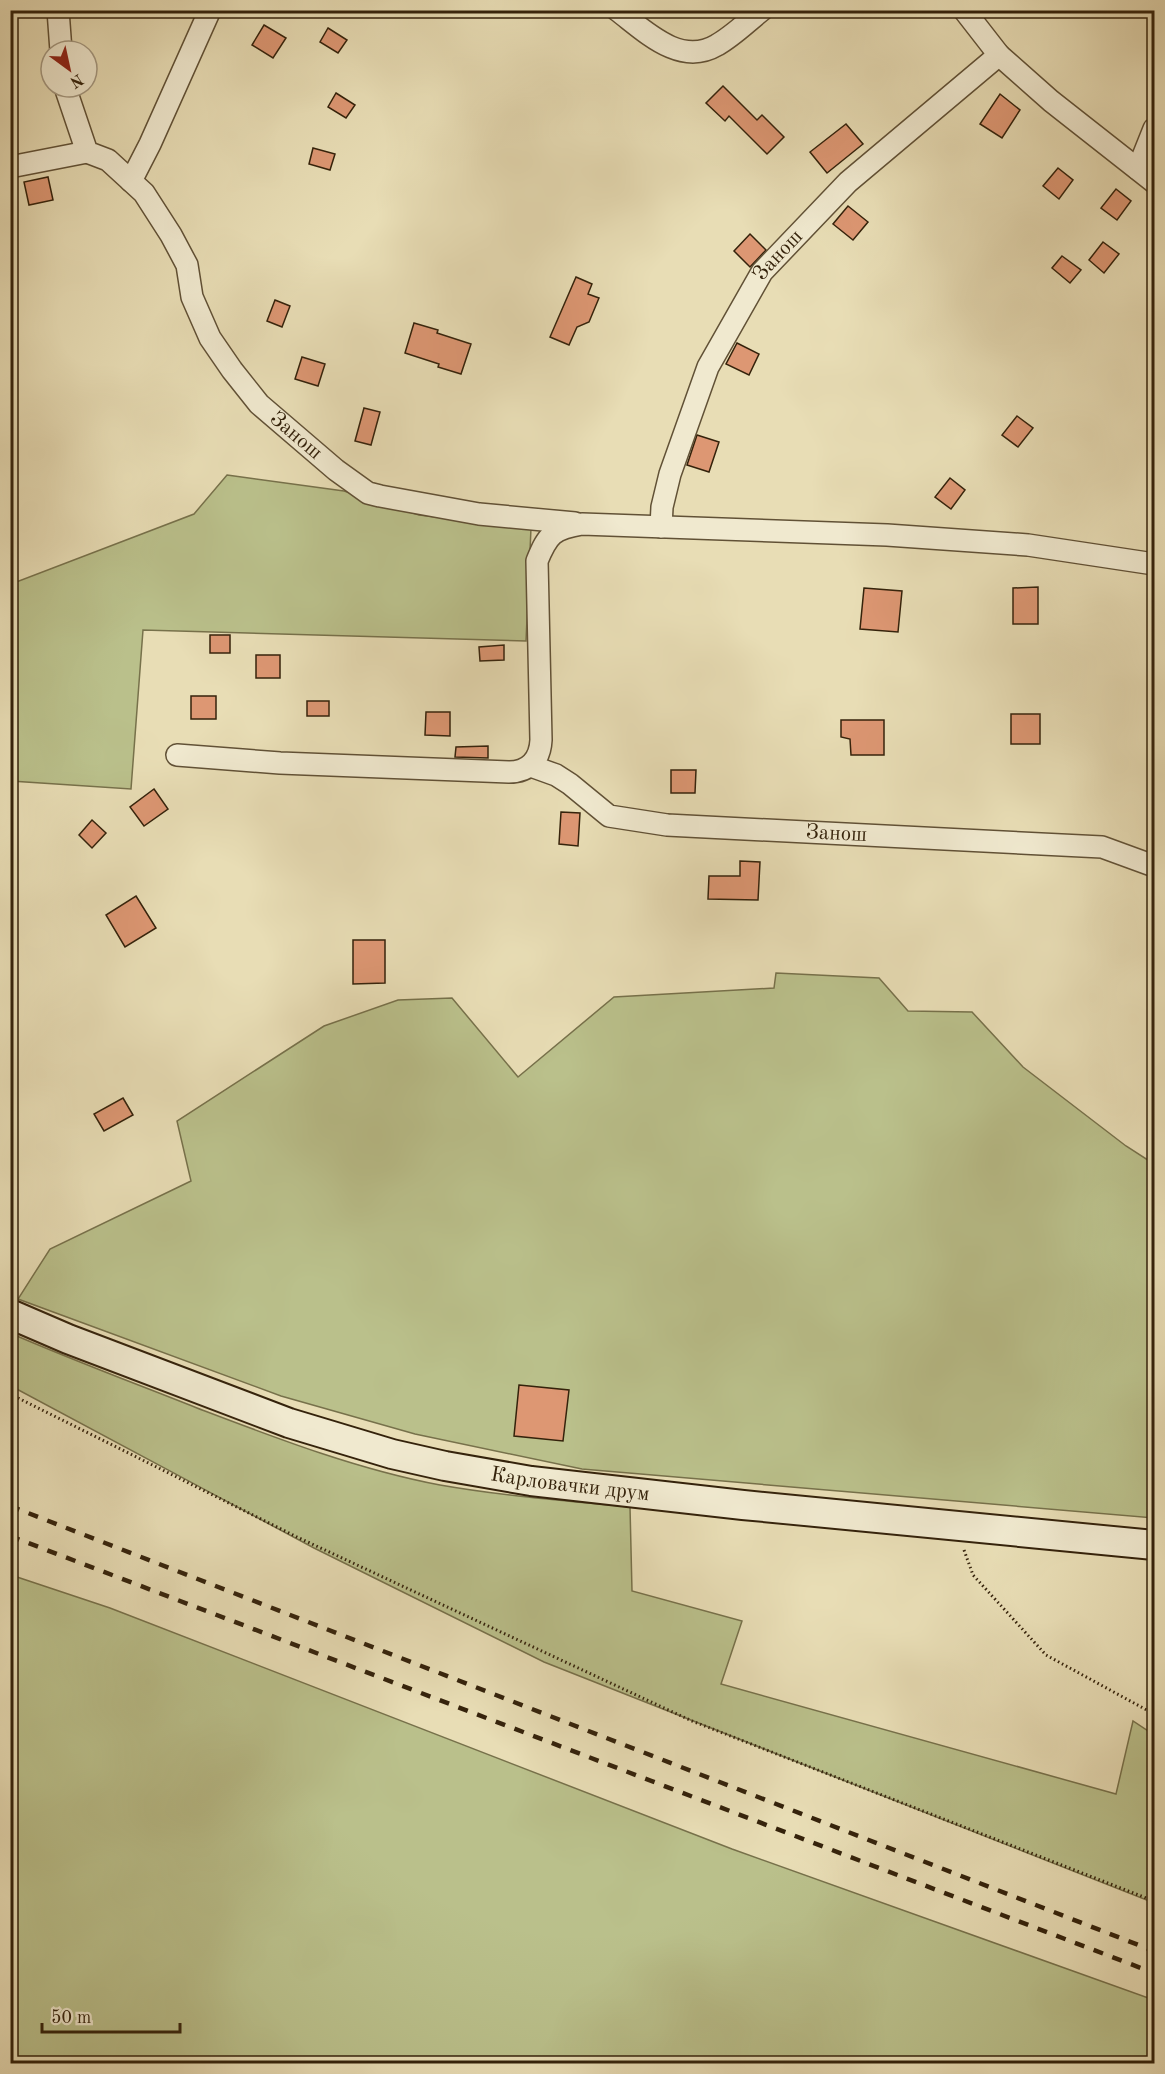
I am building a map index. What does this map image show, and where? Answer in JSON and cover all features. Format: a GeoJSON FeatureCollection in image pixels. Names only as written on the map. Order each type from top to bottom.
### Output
{"type":"FeatureCollection","features":[{"type":"Feature","properties":{"kind":"main road","name":"Карловачки друм"},"geometry":{"type":"LineString","coordinates":[[10,1314],[78,1343],[279,1419],[392,1454],[531,1481],[1155,1545]]}},
{"type":"Feature","properties":{"kind":"street"},"geometry":{"type":"LineString","coordinates":[[58,10],[60,39]]}},
{"type":"Feature","properties":{"kind":"street"},"geometry":{"type":"LineString","coordinates":[[131,181],[210,10]]}},
{"type":"Feature","properties":{"kind":"street"},"geometry":{"type":"LineString","coordinates":[[617,10],[664,44],[687,52],[703,51],[717,45],[762,10]]}},
{"type":"Feature","properties":{"kind":"street"},"geometry":{"type":"LineString","coordinates":[[964,10],[999,55],[1051,101],[1155,182]]}},
{"type":"Feature","properties":{"kind":"street","name":"Занош"},"geometry":{"type":"LineString","coordinates":[[661,527],[662,507],[670,474],[708,368],[762,272],[848,182],[999,55]]}},
{"type":"Feature","properties":{"kind":"street"},"geometry":{"type":"LineString","coordinates":[[10,167],[87,152],[69,99]]}},
{"type":"Feature","properties":{"kind":"street"},"geometry":{"type":"LineString","coordinates":[[1138,169],[1155,129]]}},
{"type":"Feature","properties":{"kind":"street","name":"Занош"},"geometry":{"type":"LineString","coordinates":[[87,152],[108,160],[144,193],[171,234],[187,265],[192,297],[210,338],[259,404],[336,470],[368,493],[479,514],[582,524],[887,535],[1028,545],[1155,564]]}},
{"type":"Feature","properties":{"kind":"street","name":"Занош"},"geometry":{"type":"LineString","coordinates":[[582,524],[561,528],[545,541],[537,561],[541,750],[531,766],[556,775],[609,816],[667,825],[1102,847],[1155,866]]}},
{"type":"Feature","properties":{"kind":"street"},"geometry":{"type":"LineString","coordinates":[[177,755],[280,763],[509,772],[521,772],[531,766]]}},
{"type":"Feature","properties":{"kind":"path"},"geometry":{"type":"LineString","coordinates":[[10,1394],[297,1537],[692,1721],[1155,1901]]}},
{"type":"Feature","properties":{"kind":"path"},"geometry":{"type":"LineString","coordinates":[[956,1526],[973,1575],[1046,1655],[1155,1714]]}},
{"type":"Feature","properties":{"kind":"green space"},"geometry":{"type":"Polygon","coordinates":[[[227,475],[344,491],[419,515],[531,528],[526,641],[143,630],[131,789],[11,781],[11,584],[194,514],[227,475]]]}},
{"type":"Feature","properties":{"kind":"green space"},"geometry":{"type":"Polygon","coordinates":[[[776,973],[879,978],[908,1011],[972,1012],[1023,1067],[1126,1146],[1154,1164],[1154,1518],[582,1469],[415,1434],[281,1396],[18,1299],[50,1249],[191,1181],[177,1121],[324,1026],[398,1000],[452,998],[518,1077],[614,997],[774,988],[776,973]]]}},
{"type":"Feature","properties":{"kind":"green space"},"geometry":{"type":"Polygon","coordinates":[[[10,1333],[256,1430],[317,1452],[378,1470],[464,1489],[630,1507],[632,1591],[742,1621],[721,1684],[1116,1794],[1133,1721],[1154,1735],[1154,1903],[544,1662],[314,1548],[11,1386],[10,1333]]]}},
{"type":"Feature","properties":{"kind":"green space"},"geometry":{"type":"Polygon","coordinates":[[[11,1575],[110,1608],[732,1849],[1154,2000],[1154,2063],[11,2063],[11,1575]]]}},
{"type":"Feature","properties":{"kind":"building"},"geometry":{"type":"Polygon","coordinates":[[[264,25],[286,38],[273,58],[252,45],[264,25]]]}},
{"type":"Feature","properties":{"kind":"building"},"geometry":{"type":"Polygon","coordinates":[[[328,28],[347,40],[338,53],[320,42],[328,28]]]}},
{"type":"Feature","properties":{"kind":"building"},"geometry":{"type":"Polygon","coordinates":[[[723,86],[757,120],[762,115],[784,137],[767,154],[729,116],[725,121],[706,103],[723,86]]]}},
{"type":"Feature","properties":{"kind":"building"},"geometry":{"type":"Polygon","coordinates":[[[336,93],[355,105],[346,118],[328,107],[336,93]]]}},
{"type":"Feature","properties":{"kind":"building"},"geometry":{"type":"Polygon","coordinates":[[[1000,94],[1020,110],[1002,138],[980,124],[1000,94]]]}},
{"type":"Feature","properties":{"kind":"building"},"geometry":{"type":"Polygon","coordinates":[[[846,124],[863,144],[827,173],[810,152],[846,124]]]}},
{"type":"Feature","properties":{"kind":"building"},"geometry":{"type":"Polygon","coordinates":[[[313,148],[335,154],[330,170],[309,164],[313,148]]]}},
{"type":"Feature","properties":{"kind":"building"},"geometry":{"type":"Polygon","coordinates":[[[1058,168],[1073,180],[1059,199],[1043,186],[1058,168]]]}},
{"type":"Feature","properties":{"kind":"building"},"geometry":{"type":"Polygon","coordinates":[[[48,177],[53,200],[29,205],[24,182],[48,177]]]}},
{"type":"Feature","properties":{"kind":"building"},"geometry":{"type":"Polygon","coordinates":[[[1116,189],[1131,201],[1117,220],[1101,208],[1116,189]]]}},
{"type":"Feature","properties":{"kind":"building"},"geometry":{"type":"Polygon","coordinates":[[[848,206],[868,222],[853,240],[833,224],[848,206]]]}},
{"type":"Feature","properties":{"kind":"building"},"geometry":{"type":"Polygon","coordinates":[[[750,234],[766,250],[750,267],[734,251],[750,234]]]}},
{"type":"Feature","properties":{"kind":"building"},"geometry":{"type":"Polygon","coordinates":[[[1103,242],[1119,254],[1104,273],[1089,260],[1103,242]]]}},
{"type":"Feature","properties":{"kind":"building"},"geometry":{"type":"Polygon","coordinates":[[[1062,256],[1081,270],[1070,283],[1052,268],[1062,256]]]}},
{"type":"Feature","properties":{"kind":"building"},"geometry":{"type":"Polygon","coordinates":[[[576,277],[592,284],[588,294],[599,298],[589,322],[577,327],[569,345],[550,337],[576,277]]]}},
{"type":"Feature","properties":{"kind":"building"},"geometry":{"type":"Polygon","coordinates":[[[275,300],[290,306],[282,327],[267,321],[275,300]]]}},
{"type":"Feature","properties":{"kind":"building"},"geometry":{"type":"Polygon","coordinates":[[[414,323],[471,344],[461,374],[405,353],[414,323]]]}},
{"type":"Feature","properties":{"kind":"building"},"geometry":{"type":"Polygon","coordinates":[[[737,343],[759,354],[749,375],[726,364],[737,343]]]}},
{"type":"Feature","properties":{"kind":"building"},"geometry":{"type":"Polygon","coordinates":[[[302,357],[325,364],[318,386],[295,379],[302,357]]]}},
{"type":"Feature","properties":{"kind":"building"},"geometry":{"type":"Polygon","coordinates":[[[364,408],[380,412],[371,445],[355,441],[364,408]]]}},
{"type":"Feature","properties":{"kind":"building"},"geometry":{"type":"Polygon","coordinates":[[[1017,416],[1033,428],[1018,447],[1002,435],[1017,416]]]}},
{"type":"Feature","properties":{"kind":"building"},"geometry":{"type":"Polygon","coordinates":[[[697,435],[719,442],[709,472],[687,465],[697,435]]]}},
{"type":"Feature","properties":{"kind":"building"},"geometry":{"type":"Polygon","coordinates":[[[950,478],[965,490],[951,509],[935,497],[950,478]]]}},
{"type":"Feature","properties":{"kind":"building"},"geometry":{"type":"Polygon","coordinates":[[[1038,587],[1038,624],[1013,624],[1013,588],[1038,587]]]}},
{"type":"Feature","properties":{"kind":"building"},"geometry":{"type":"Polygon","coordinates":[[[864,588],[902,591],[898,632],[860,629],[864,588]]]}},
{"type":"Feature","properties":{"kind":"building"},"geometry":{"type":"Polygon","coordinates":[[[210,635],[230,635],[230,653],[210,653],[210,635]]]}},
{"type":"Feature","properties":{"kind":"building"},"geometry":{"type":"Polygon","coordinates":[[[504,645],[504,660],[480,661],[479,647],[504,645]]]}},
{"type":"Feature","properties":{"kind":"building"},"geometry":{"type":"Polygon","coordinates":[[[256,655],[280,655],[280,678],[256,678],[256,655]]]}},
{"type":"Feature","properties":{"kind":"building"},"geometry":{"type":"Polygon","coordinates":[[[191,696],[216,696],[216,719],[191,719],[191,696]]]}},
{"type":"Feature","properties":{"kind":"building"},"geometry":{"type":"Polygon","coordinates":[[[307,701],[329,701],[329,716],[307,716],[307,701]]]}},
{"type":"Feature","properties":{"kind":"building"},"geometry":{"type":"Polygon","coordinates":[[[426,712],[450,712],[450,736],[425,735],[426,712]]]}},
{"type":"Feature","properties":{"kind":"building"},"geometry":{"type":"Polygon","coordinates":[[[1011,714],[1040,714],[1040,744],[1011,744],[1011,714]]]}},
{"type":"Feature","properties":{"kind":"building"},"geometry":{"type":"Polygon","coordinates":[[[841,720],[884,720],[884,755],[851,755],[850,739],[841,737],[841,720]]]}},
{"type":"Feature","properties":{"kind":"building"},"geometry":{"type":"Polygon","coordinates":[[[488,746],[488,758],[455,757],[456,747],[488,746]]]}},
{"type":"Feature","properties":{"kind":"building"},"geometry":{"type":"Polygon","coordinates":[[[671,770],[696,770],[695,793],[671,793],[671,770]]]}},
{"type":"Feature","properties":{"kind":"building"},"geometry":{"type":"Polygon","coordinates":[[[154,789],[168,809],[144,826],[130,807],[154,789]]]}},
{"type":"Feature","properties":{"kind":"building"},"geometry":{"type":"Polygon","coordinates":[[[561,812],[580,813],[578,846],[559,844],[561,812]]]}},
{"type":"Feature","properties":{"kind":"building"},"geometry":{"type":"Polygon","coordinates":[[[92,820],[106,833],[92,848],[79,835],[92,820]]]}},
{"type":"Feature","properties":{"kind":"building"},"geometry":{"type":"Polygon","coordinates":[[[740,861],[760,862],[758,900],[708,899],[709,876],[740,876],[740,861]]]}},
{"type":"Feature","properties":{"kind":"building"},"geometry":{"type":"Polygon","coordinates":[[[136,896],[156,928],[125,947],[106,915],[136,896]]]}},
{"type":"Feature","properties":{"kind":"building"},"geometry":{"type":"Polygon","coordinates":[[[353,940],[385,940],[385,983],[353,984],[353,940]]]}},
{"type":"Feature","properties":{"kind":"building"},"geometry":{"type":"Polygon","coordinates":[[[123,1098],[133,1115],[104,1131],[94,1114],[123,1098]]]}},
{"type":"Feature","properties":{"kind":"building"},"geometry":{"type":"Polygon","coordinates":[[[519,1385],[569,1390],[563,1441],[514,1436],[519,1385]]]}},
{"type":"Feature","properties":{"kind":"railway"},"geometry":{"type":"LineString","coordinates":[[10,1506],[1154,1951]]}},
{"type":"Feature","properties":{"kind":"railway"},"geometry":{"type":"LineString","coordinates":[[10,1536],[1154,1973]]}}]}
